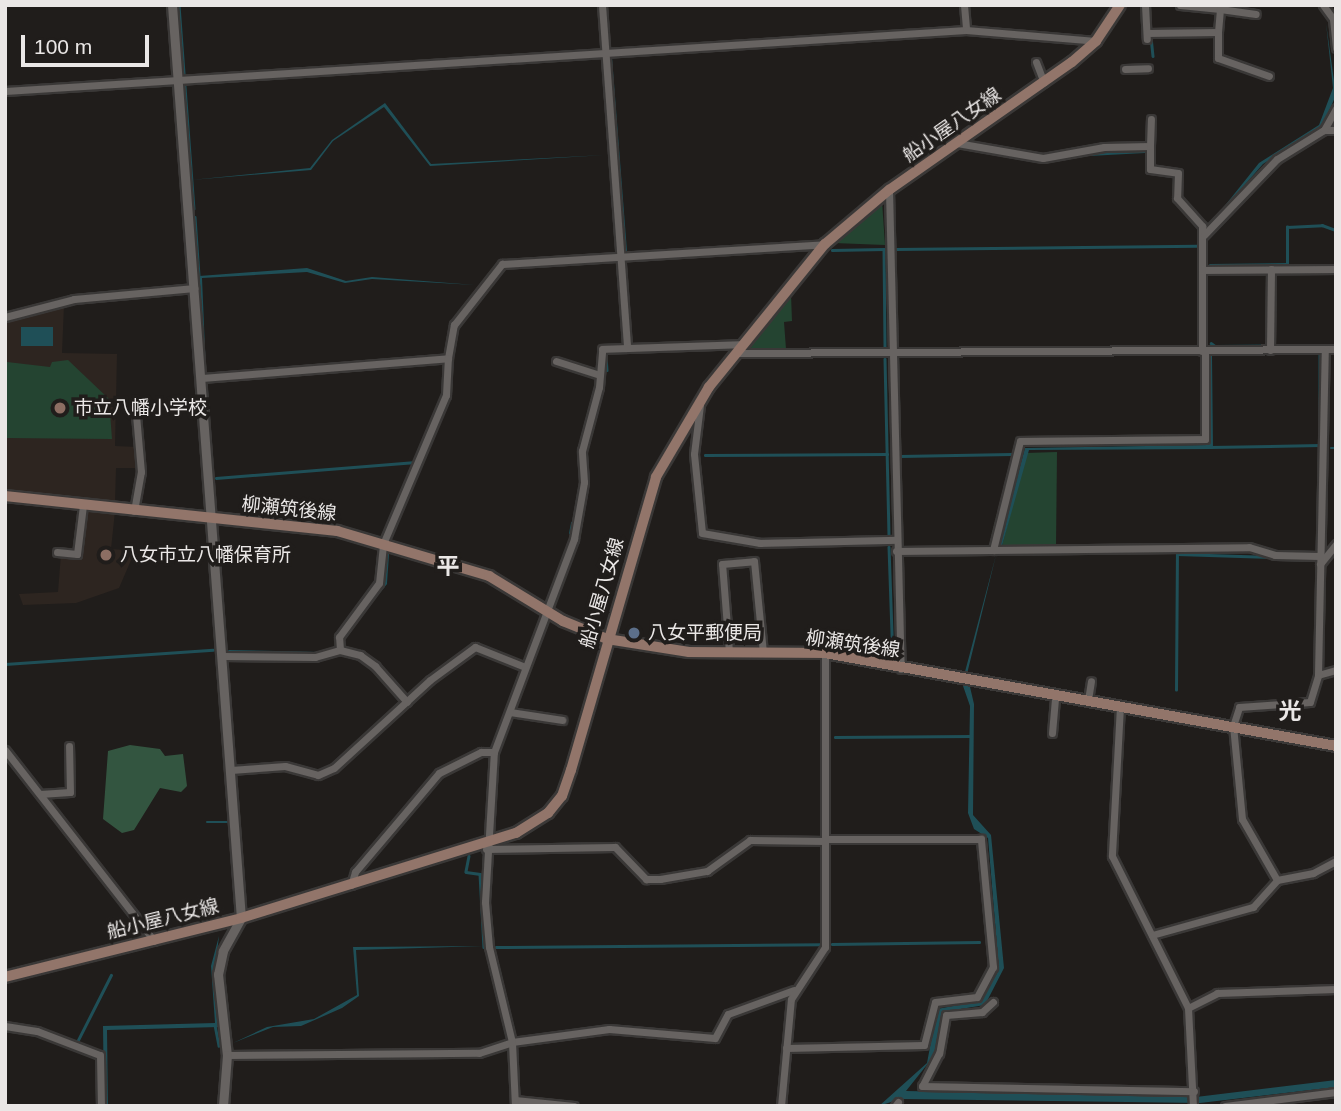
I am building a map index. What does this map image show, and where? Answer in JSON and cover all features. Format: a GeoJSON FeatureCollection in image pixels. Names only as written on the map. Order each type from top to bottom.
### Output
{"type":"FeatureCollection","features":[{"type":"Feature","properties":{"kind":"main road","name":"船小屋八女線"},"geometry":{"type":"LineString","coordinates":[[5,977],[241,918],[487,846],[536,823],[562,796],[656,477],[699,401],[825,244],[889,190],[1044,83],[1096,41],[1120,5]]}},
{"type":"Feature","properties":{"kind":"main road","name":"柳瀬筑後線"},"geometry":{"type":"LineString","coordinates":[[5,496],[337,531],[489,576],[546,610],[607,639],[689,652],[825,653],[901,669],[1336,746]]}},
{"type":"Feature","properties":{"kind":"street"},"geometry":{"type":"LineString","coordinates":[[172,5],[241,918],[223,951],[218,974],[227,1055],[223,1106]]}},
{"type":"Feature","properties":{"kind":"street"},"geometry":{"type":"LineString","coordinates":[[602,5],[627,348]]}},
{"type":"Feature","properties":{"kind":"street"},"geometry":{"type":"LineString","coordinates":[[964,5],[967,30]]}},
{"type":"Feature","properties":{"kind":"street"},"geometry":{"type":"LineString","coordinates":[[1145,5],[1147,36],[1218,32]]}},
{"type":"Feature","properties":{"kind":"street"},"geometry":{"type":"LineString","coordinates":[[1180,5],[1234,8],[1256,14]]}},
{"type":"Feature","properties":{"kind":"street"},"geometry":{"type":"LineString","coordinates":[[1323,5],[1333,19],[1336,48]]}},
{"type":"Feature","properties":{"kind":"street"},"geometry":{"type":"LineString","coordinates":[[1220,9],[1218,58],[1269,76]]}},
{"type":"Feature","properties":{"kind":"street"},"geometry":{"type":"LineString","coordinates":[[5,91],[178,77],[967,30],[1096,41]]}},
{"type":"Feature","properties":{"kind":"street"},"geometry":{"type":"LineString","coordinates":[[1036,62],[1044,83]]}},
{"type":"Feature","properties":{"kind":"street"},"geometry":{"type":"LineString","coordinates":[[1125,69],[1149,68]]}},
{"type":"Feature","properties":{"kind":"street"},"geometry":{"type":"LineString","coordinates":[[1204,235],[1277,159],[1324,130],[1336,108]]}},
{"type":"Feature","properties":{"kind":"street"},"geometry":{"type":"LineString","coordinates":[[993,550],[1020,441],[1205,439],[1202,270],[1204,235],[1202,226],[1177,198],[1178,173],[1150,169],[1151,119]]}},
{"type":"Feature","properties":{"kind":"street"},"geometry":{"type":"LineString","coordinates":[[1324,130],[1336,130]]}},
{"type":"Feature","properties":{"kind":"street"},"geometry":{"type":"LineString","coordinates":[[957,143],[1042,158],[1104,147],[1150,146]]}},
{"type":"Feature","properties":{"kind":"street"},"geometry":{"type":"LineString","coordinates":[[889,190],[895,551],[901,669]]}},
{"type":"Feature","properties":{"kind":"street"},"geometry":{"type":"LineString","coordinates":[[340,650],[339,637],[379,583],[383,544],[418,470],[446,395],[448,358],[454,325],[502,264],[825,244]]}},
{"type":"Feature","properties":{"kind":"street"},"geometry":{"type":"LineString","coordinates":[[1202,270],[1336,269]]}},
{"type":"Feature","properties":{"kind":"street"},"geometry":{"type":"LineString","coordinates":[[1270,270],[1270,350]]}},
{"type":"Feature","properties":{"kind":"street"},"geometry":{"type":"LineString","coordinates":[[5,317],[74,299],[195,288]]}},
{"type":"Feature","properties":{"kind":"street"},"geometry":{"type":"LineString","coordinates":[[573,1106],[515,1103],[512,1042],[489,947],[487,846],[494,752],[575,539],[574,516],[584,482],[582,452],[600,375],[602,349],[743,344]]}},
{"type":"Feature","properties":{"kind":"street"},"geometry":{"type":"LineString","coordinates":[[1277,880],[1242,819],[1233,726],[1239,707],[1310,702],[1318,675],[1319,556],[1326,452],[1325,349]]}},
{"type":"Feature","properties":{"kind":"street"},"geometry":{"type":"LineString","coordinates":[[736,353],[1336,349]]}},
{"type":"Feature","properties":{"kind":"street"},"geometry":{"type":"LineString","coordinates":[[201,378],[448,358]]}},
{"type":"Feature","properties":{"kind":"street"},"geometry":{"type":"LineString","coordinates":[[556,361],[600,375]]}},
{"type":"Feature","properties":{"kind":"street"},"geometry":{"type":"LineString","coordinates":[[699,401],[694,454],[702,533],[760,543],[895,540]]}},
{"type":"Feature","properties":{"kind":"street"},"geometry":{"type":"LineString","coordinates":[[134,511],[141,472],[135,403]]}},
{"type":"Feature","properties":{"kind":"street"},"geometry":{"type":"LineString","coordinates":[[57,552],[77,554],[83,505]]}},
{"type":"Feature","properties":{"kind":"street"},"geometry":{"type":"LineString","coordinates":[[1319,565],[1336,544]]}},
{"type":"Feature","properties":{"kind":"street"},"geometry":{"type":"LineString","coordinates":[[895,551],[1249,547],[1275,555],[1319,556]]}},
{"type":"Feature","properties":{"kind":"street"},"geometry":{"type":"LineString","coordinates":[[729,652],[722,564],[754,561],[763,652]]}},
{"type":"Feature","properties":{"kind":"street"},"geometry":{"type":"LineString","coordinates":[[231,770],[285,766],[318,775],[359,748],[407,702],[475,648],[525,667]]}},
{"type":"Feature","properties":{"kind":"street"},"geometry":{"type":"LineString","coordinates":[[222,656],[315,657],[340,650],[360,655],[375,666],[407,702]]}},
{"type":"Feature","properties":{"kind":"street"},"geometry":{"type":"LineString","coordinates":[[781,1106],[794,990],[825,947],[825,653]]}},
{"type":"Feature","properties":{"kind":"street"},"geometry":{"type":"LineString","coordinates":[[1318,675],[1336,670]]}},
{"type":"Feature","properties":{"kind":"street"},"geometry":{"type":"LineString","coordinates":[[1088,700],[1091,681]]}},
{"type":"Feature","properties":{"kind":"street"},"geometry":{"type":"LineString","coordinates":[[1052,733],[1055,695]]}},
{"type":"Feature","properties":{"kind":"street"},"geometry":{"type":"LineString","coordinates":[[1120,706],[1112,856],[1188,1008],[1193,1106]]}},
{"type":"Feature","properties":{"kind":"street"},"geometry":{"type":"LineString","coordinates":[[510,712],[562,720]]}},
{"type":"Feature","properties":{"kind":"street"},"geometry":{"type":"LineString","coordinates":[[40,794],[70,792],[69,746]]}},
{"type":"Feature","properties":{"kind":"street"},"geometry":{"type":"LineString","coordinates":[[5,750],[154,941]]}},
{"type":"Feature","properties":{"kind":"street"},"geometry":{"type":"LineString","coordinates":[[351,885],[355,872],[439,773],[481,752],[494,752]]}},
{"type":"Feature","properties":{"kind":"street"},"geometry":{"type":"LineString","coordinates":[[487,846],[615,847],[646,878],[660,879],[707,871],[750,840],[981,839],[993,967],[977,997],[935,1002],[924,1045],[786,1048]]}},
{"type":"Feature","properties":{"kind":"street"},"geometry":{"type":"LineString","coordinates":[[1152,935],[1253,907],[1277,880],[1313,873],[1336,861]]}},
{"type":"Feature","properties":{"kind":"street"},"geometry":{"type":"LineString","coordinates":[[1188,1008],[1217,993],[1336,989]]}},
{"type":"Feature","properties":{"kind":"street"},"geometry":{"type":"LineString","coordinates":[[227,1055],[479,1053],[512,1042],[609,1029],[715,1038],[728,1014],[794,990]]}},
{"type":"Feature","properties":{"kind":"street"},"geometry":{"type":"LineString","coordinates":[[993,1002],[982,1012],[946,1016],[939,1053],[922,1086],[1194,1091]]}},
{"type":"Feature","properties":{"kind":"street"},"geometry":{"type":"LineString","coordinates":[[5,1026],[37,1031],[100,1055],[101,1106]]}},
{"type":"Feature","properties":{"kind":"street"},"geometry":{"type":"LineString","coordinates":[[1225,1106],[1336,1092]]}},
{"type":"Feature","properties":{"kind":"shaded area","name":"市立八幡小学校"},"geometry":{"type":"Polygon","coordinates":[[[64,305],[62,353],[117,354],[115,446],[137,447],[137,468],[116,468],[115,503],[5,491],[5,320],[64,305]]]}},
{"type":"Feature","properties":{"kind":"shaded area","name":"八女市立八幡保育所"},"geometry":{"type":"Polygon","coordinates":[[[85,507],[115,511],[111,549],[135,551],[119,588],[76,603],[23,605],[19,594],[58,592],[61,554],[79,556],[85,507]]]}},
{"type":"Feature","properties":{"kind":"green space"},"geometry":{"type":"Polygon","coordinates":[[[882,201],[885,245],[834,243],[849,228],[882,201]]]}},
{"type":"Feature","properties":{"kind":"green space"},"geometry":{"type":"Polygon","coordinates":[[[791,294],[792,321],[784,322],[786,349],[744,350],[791,294]]]}},
{"type":"Feature","properties":{"kind":"green space"},"geometry":{"type":"Polygon","coordinates":[[[68,360],[109,399],[112,439],[7,438],[7,362],[50,367],[52,362],[68,360]]]}},
{"type":"Feature","properties":{"kind":"green space"},"geometry":{"type":"Polygon","coordinates":[[[1057,452],[1056,546],[1002,546],[1026,453],[1057,452]]]}},
{"type":"Feature","properties":{"kind":"green space"},"geometry":{"type":"Polygon","coordinates":[[[130,745],[160,749],[165,756],[183,754],[187,786],[181,792],[160,788],[134,830],[122,833],[103,819],[108,751],[130,745]]]}},
{"type":"Feature","properties":{"kind":"water"},"geometry":{"type":"Polygon","coordinates":[[[1326,23],[1336,95],[1323,125],[1263,164],[1207,228],[1259,163],[1319,125],[1333,88],[1326,23]]]}},
{"type":"Feature","properties":{"kind":"water"},"geometry":{"type":"Polygon","coordinates":[[[612,57],[627,251],[624,251],[612,57]]]}},
{"type":"Feature","properties":{"kind":"water"},"geometry":{"type":"Polygon","coordinates":[[[385,103],[431,164],[605,155],[430,166],[384,107],[333,141],[311,170],[191,180],[310,168],[332,140],[385,103]]]}},
{"type":"Feature","properties":{"kind":"water"},"geometry":{"type":"Polygon","coordinates":[[[307,268],[346,281],[372,277],[475,285],[372,279],[345,283],[307,272],[202,278],[206,372],[199,276],[307,268]]]}},
{"type":"Feature","properties":{"kind":"water"},"geometry":{"type":"Polygon","coordinates":[[[21,327],[53,327],[53,346],[21,346],[21,327]]]}},
{"type":"Feature","properties":{"kind":"water"},"geometry":{"type":"Polygon","coordinates":[[[1208,356],[1212,356],[1213,449],[1029,450],[1002,546],[999,545],[1025,448],[1208,445],[1208,356]]]}},
{"type":"Feature","properties":{"kind":"water"},"geometry":{"type":"Polygon","coordinates":[[[996,555],[967,674],[974,704],[973,815],[991,835],[1004,968],[985,1005],[942,1012],[934,1056],[906,1091],[1196,1097],[1336,1080],[1336,1087],[1200,1103],[900,1099],[879,1106],[927,1063],[937,1009],[980,1001],[999,970],[988,838],[974,829],[968,813],[970,706],[962,683],[996,555]]]}},
{"type":"Feature","properties":{"kind":"water"},"geometry":{"type":"Polygon","coordinates":[[[219,936],[214,978],[219,1027],[107,1030],[108,1106],[104,1106],[103,1026],[215,1023],[211,966],[219,936]]]}},
{"type":"Feature","properties":{"kind":"water"},"geometry":{"type":"Polygon","coordinates":[[[484,946],[356,950],[359,996],[342,1008],[301,1026],[273,1027],[233,1043],[267,1027],[314,1019],[357,995],[353,947],[484,946]]]}},
{"type":"Feature","properties":{"kind":"waterway"},"geometry":{"type":"LineString","coordinates":[[179,5],[194,208]]}},
{"type":"Feature","properties":{"kind":"waterway"},"geometry":{"type":"LineString","coordinates":[[1151,37],[1153,56]]}},
{"type":"Feature","properties":{"kind":"waterway"},"geometry":{"type":"LineString","coordinates":[[1089,154],[1144,151]]}},
{"type":"Feature","properties":{"kind":"waterway"},"geometry":{"type":"LineString","coordinates":[[195,217],[199,276]]}},
{"type":"Feature","properties":{"kind":"waterway"},"geometry":{"type":"LineString","coordinates":[[1210,265],[1287,264],[1287,227],[1322,225],[1336,230]]}},
{"type":"Feature","properties":{"kind":"waterway"},"geometry":{"type":"LineString","coordinates":[[895,249],[1197,246]]}},
{"type":"Feature","properties":{"kind":"waterway"},"geometry":{"type":"LineString","coordinates":[[832,250],[884,249],[885,348]]}},
{"type":"Feature","properties":{"kind":"waterway"},"geometry":{"type":"LineString","coordinates":[[1211,343],[1215,346],[1336,345]]}},
{"type":"Feature","properties":{"kind":"waterway"},"geometry":{"type":"LineString","coordinates":[[1320,354],[1320,431]]}},
{"type":"Feature","properties":{"kind":"waterway"},"geometry":{"type":"LineString","coordinates":[[606,356],[607,370]]}},
{"type":"Feature","properties":{"kind":"waterway"},"geometry":{"type":"LineString","coordinates":[[885,359],[889,536]]}},
{"type":"Feature","properties":{"kind":"waterway"},"geometry":{"type":"LineString","coordinates":[[1210,447],[1320,445]]}},
{"type":"Feature","properties":{"kind":"waterway"},"geometry":{"type":"LineString","coordinates":[[1331,448],[1336,448]]}},
{"type":"Feature","properties":{"kind":"waterway"},"geometry":{"type":"LineString","coordinates":[[705,455],[887,454]]}},
{"type":"Feature","properties":{"kind":"waterway"},"geometry":{"type":"LineString","coordinates":[[900,456],[1011,454]]}},
{"type":"Feature","properties":{"kind":"waterway"},"geometry":{"type":"LineString","coordinates":[[216,478],[415,462]]}},
{"type":"Feature","properties":{"kind":"waterway"},"geometry":{"type":"LineString","coordinates":[[570,533],[572,523]]}},
{"type":"Feature","properties":{"kind":"waterway"},"geometry":{"type":"LineString","coordinates":[[889,547],[893,662]]}},
{"type":"Feature","properties":{"kind":"waterway"},"geometry":{"type":"LineString","coordinates":[[356,619],[385,583],[387,552]]}},
{"type":"Feature","properties":{"kind":"waterway"},"geometry":{"type":"LineString","coordinates":[[1176,690],[1177,554],[1272,557]]}},
{"type":"Feature","properties":{"kind":"waterway"},"geometry":{"type":"LineString","coordinates":[[1289,559],[1314,560]]}},
{"type":"Feature","properties":{"kind":"waterway"},"geometry":{"type":"LineString","coordinates":[[5,599],[5,646]]}},
{"type":"Feature","properties":{"kind":"waterway"},"geometry":{"type":"LineString","coordinates":[[5,664],[213,650]]}},
{"type":"Feature","properties":{"kind":"waterway"},"geometry":{"type":"LineString","coordinates":[[229,651],[319,653]]}},
{"type":"Feature","properties":{"kind":"waterway"},"geometry":{"type":"LineString","coordinates":[[835,737],[971,736]]}},
{"type":"Feature","properties":{"kind":"waterway"},"geometry":{"type":"LineString","coordinates":[[329,767],[340,758]]}},
{"type":"Feature","properties":{"kind":"waterway"},"geometry":{"type":"LineString","coordinates":[[207,822],[227,822]]}},
{"type":"Feature","properties":{"kind":"waterway"},"geometry":{"type":"LineString","coordinates":[[469,856],[466,872],[480,874],[484,947]]}},
{"type":"Feature","properties":{"kind":"waterway"},"geometry":{"type":"LineString","coordinates":[[832,944],[979,942]]}},
{"type":"Feature","properties":{"kind":"waterway"},"geometry":{"type":"LineString","coordinates":[[496,947],[821,944]]}},
{"type":"Feature","properties":{"kind":"waterway"},"geometry":{"type":"LineString","coordinates":[[76,1044],[111,975]]}},
{"type":"Feature","properties":{"kind":"waterway"},"geometry":{"type":"LineString","coordinates":[[215,1025],[219,1046]]}},
{"type":"Feature","properties":{"kind":"place","name":"市立八幡小学校"},"geometry":{"type":"Point","coordinates":[60,408]}},
{"type":"Feature","properties":{"kind":"place","name":"八女市立八幡保育所"},"geometry":{"type":"Point","coordinates":[106,555]}},
{"type":"Feature","properties":{"kind":"place","name":"八女平郵便局"},"geometry":{"type":"Point","coordinates":[634,633]}},
{"type":"Feature","properties":{"kind":"district","name":"平"},"geometry":{"type":"Point","coordinates":[448,566]}},
{"type":"Feature","properties":{"kind":"district","name":"光"},"geometry":{"type":"Point","coordinates":[1290,711]}}]}
